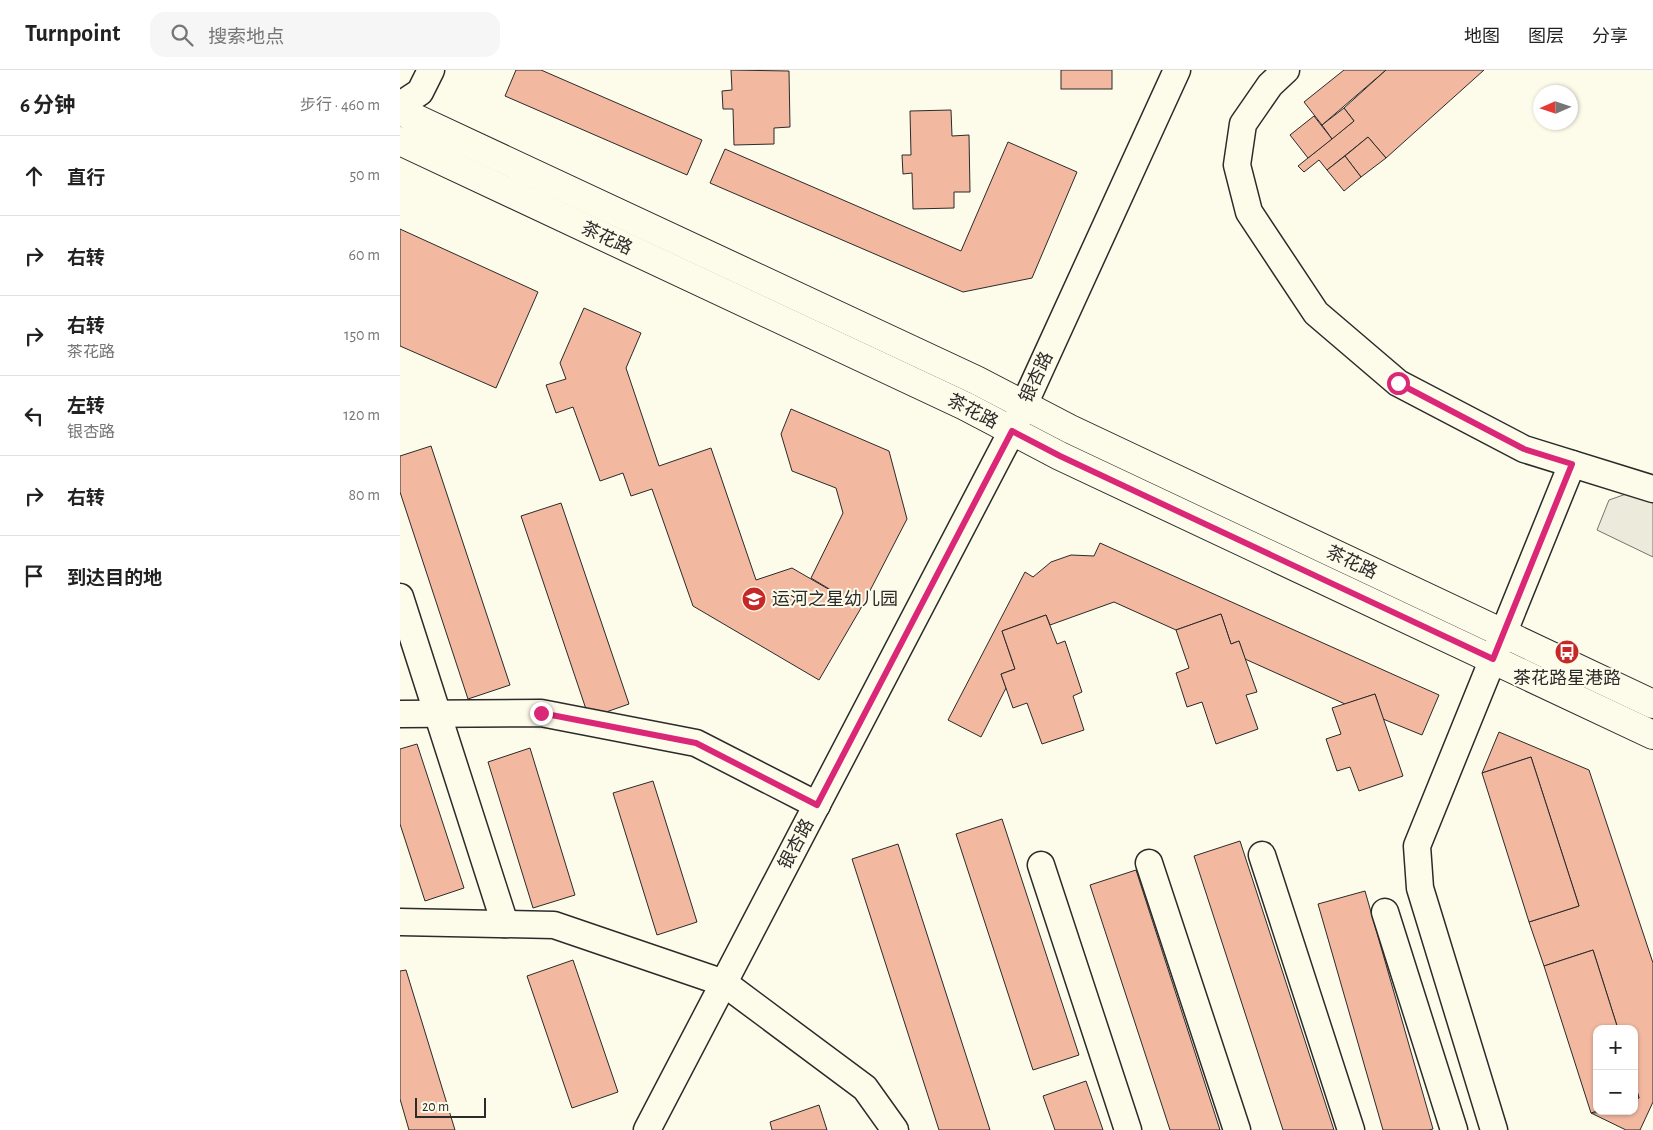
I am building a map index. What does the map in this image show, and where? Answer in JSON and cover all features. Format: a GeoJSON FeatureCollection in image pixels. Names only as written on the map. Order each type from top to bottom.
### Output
{"type":"FeatureCollection","features":[{"type":"Feature","properties":{"kind":"main road","name":"茶花路"},"geometry":{"type":"LineString","coordinates":[[400,111],[967,376],[1070,429],[1653,704]]}},
{"type":"Feature","properties":{"kind":"main road","name":"茶花路"},"geometry":{"type":"LineString","coordinates":[[400,141],[956,401],[1060,456],[1653,734]]}},
{"type":"Feature","properties":{"kind":"street"},"geometry":{"type":"LineString","coordinates":[[400,96],[411,70]]}},
{"type":"Feature","properties":{"kind":"street"},"geometry":{"type":"LineString","coordinates":[[400,105],[420,92],[431,70]]}},
{"type":"Feature","properties":{"kind":"street","name":"银杏路"},"geometry":{"type":"LineString","coordinates":[[647,1130],[1012,431],[1177,70]]}},
{"type":"Feature","properties":{"kind":"street"},"geometry":{"type":"LineString","coordinates":[[1286,70],[1270,85],[1244,124],[1237,165],[1249,212],[1316,313],[1398,383],[1524,449],[1653,489]]}},
{"type":"Feature","properties":{"kind":"street"},"geometry":{"type":"LineString","coordinates":[[1494,1130],[1420,888],[1418,846],[1572,464]]}},
{"type":"Feature","properties":{"kind":"street"},"geometry":{"type":"LineString","coordinates":[[400,597],[505,924]]}},
{"type":"Feature","properties":{"kind":"street"},"geometry":{"type":"LineString","coordinates":[[400,714],[541,713],[696,743],[817,805]]}},
{"type":"Feature","properties":{"kind":"street"},"geometry":{"type":"LineString","coordinates":[[1262,854],[1351,1130]]}},
{"type":"Feature","properties":{"kind":"street"},"geometry":{"type":"LineString","coordinates":[[1149,863],[1237,1130]]}},
{"type":"Feature","properties":{"kind":"street"},"geometry":{"type":"LineString","coordinates":[[1041,865],[1128,1130]]}},
{"type":"Feature","properties":{"kind":"street"},"geometry":{"type":"LineString","coordinates":[[1385,912],[1454,1130]]}},
{"type":"Feature","properties":{"kind":"street"},"geometry":{"type":"LineString","coordinates":[[400,922],[554,924],[724,983],[865,1088],[894,1130]]}},
{"type":"Feature","properties":{"kind":"shaded area"},"geometry":{"type":"Polygon","coordinates":[[[1629,493],[1653,501],[1653,557],[1597,530],[1609,500],[1629,493]]]}},
{"type":"Feature","properties":{"kind":"building"},"geometry":{"type":"Polygon","coordinates":[[[516,70],[541,70],[702,140],[687,175],[505,96],[516,70]]]}},
{"type":"Feature","properties":{"kind":"building"},"geometry":{"type":"Polygon","coordinates":[[[731,70],[789,71],[790,127],[774,128],[774,144],[734,145],[733,109],[723,109],[722,91],[732,90],[731,70]]]}},
{"type":"Feature","properties":{"kind":"building"},"geometry":{"type":"Polygon","coordinates":[[[1061,70],[1112,70],[1112,89],[1061,89],[1061,70]]]}},
{"type":"Feature","properties":{"kind":"building"},"geometry":{"type":"Polygon","coordinates":[[[1344,70],[1386,70],[1322,125],[1304,102],[1344,70]]]}},
{"type":"Feature","properties":{"kind":"building"},"geometry":{"type":"Polygon","coordinates":[[[1386,70],[1484,70],[1386,158],[1368,137],[1327,170],[1319,160],[1304,172],[1298,166],[1354,121],[1344,108],[1386,70]]]}},
{"type":"Feature","properties":{"kind":"building"},"geometry":{"type":"Polygon","coordinates":[[[1344,108],[1354,121],[1332,139],[1322,125],[1344,108]]]}},
{"type":"Feature","properties":{"kind":"building"},"geometry":{"type":"Polygon","coordinates":[[[951,110],[952,136],[969,135],[970,192],[954,192],[954,208],[913,209],[912,173],[903,174],[902,155],[911,155],[910,111],[951,110]]]}},
{"type":"Feature","properties":{"kind":"building"},"geometry":{"type":"Polygon","coordinates":[[[1314,116],[1332,139],[1308,158],[1290,135],[1314,116]]]}},
{"type":"Feature","properties":{"kind":"building"},"geometry":{"type":"Polygon","coordinates":[[[1368,137],[1386,158],[1361,177],[1345,156],[1368,137]]]}},
{"type":"Feature","properties":{"kind":"building"},"geometry":{"type":"Polygon","coordinates":[[[1008,142],[1077,172],[1032,278],[963,292],[710,183],[725,149],[961,251],[1008,142]]]}},
{"type":"Feature","properties":{"kind":"building"},"geometry":{"type":"Polygon","coordinates":[[[1345,156],[1361,177],[1344,191],[1327,170],[1345,156]]]}},
{"type":"Feature","properties":{"kind":"building"},"geometry":{"type":"Polygon","coordinates":[[[400,229],[538,292],[496,388],[400,346],[400,229]]]}},
{"type":"Feature","properties":{"kind":"building"},"geometry":{"type":"Polygon","coordinates":[[[584,308],[641,333],[626,368],[659,466],[711,448],[756,580],[792,568],[861,608],[819,680],[693,606],[652,489],[631,496],[623,473],[600,481],[573,407],[556,413],[546,385],[566,379],[560,363],[584,308]]]}},
{"type":"Feature","properties":{"kind":"building"},"geometry":{"type":"Polygon","coordinates":[[[791,409],[889,451],[907,519],[861,608],[811,578],[843,513],[836,488],[792,471],[781,434],[791,409]]]}},
{"type":"Feature","properties":{"kind":"building"},"geometry":{"type":"Polygon","coordinates":[[[431,446],[510,685],[468,699],[400,492],[400,456],[431,446]]]}},
{"type":"Feature","properties":{"kind":"building"},"geometry":{"type":"Polygon","coordinates":[[[561,503],[629,704],[589,718],[521,516],[561,503]]]}},
{"type":"Feature","properties":{"kind":"building"},"geometry":{"type":"Polygon","coordinates":[[[1100,543],[1439,695],[1422,735],[1383,719],[1375,694],[1345,704],[1245,659],[1239,641],[1231,644],[1221,614],[1176,630],[1114,602],[1050,625],[1046,615],[1002,631],[1015,669],[1001,674],[1006,688],[981,737],[948,720],[1025,572],[1033,577],[1051,562],[1071,555],[1094,556],[1100,543]]]}},
{"type":"Feature","properties":{"kind":"building"},"geometry":{"type":"Polygon","coordinates":[[[1221,614],[1231,644],[1239,641],[1257,692],[1246,695],[1258,729],[1216,744],[1202,702],[1187,707],[1176,673],[1189,668],[1176,630],[1221,614]]]}},
{"type":"Feature","properties":{"kind":"building"},"geometry":{"type":"Polygon","coordinates":[[[1046,615],[1057,644],[1065,641],[1082,692],[1073,696],[1084,730],[1042,744],[1027,703],[1013,708],[1001,674],[1015,669],[1002,631],[1046,615]]]}},
{"type":"Feature","properties":{"kind":"building"},"geometry":{"type":"Polygon","coordinates":[[[1375,694],[1403,776],[1359,791],[1350,767],[1337,771],[1326,739],[1341,734],[1332,708],[1375,694]]]}},
{"type":"Feature","properties":{"kind":"building"},"geometry":{"type":"Polygon","coordinates":[[[1499,732],[1589,770],[1653,963],[1653,1102],[1640,1130],[1626,1130],[1595,1115],[1638,1115],[1638,1025],[1617,1025],[1593,950],[1544,966],[1529,922],[1579,906],[1531,757],[1482,773],[1499,732]]]}},
{"type":"Feature","properties":{"kind":"building"},"geometry":{"type":"Polygon","coordinates":[[[417,744],[464,888],[425,901],[400,824],[400,749],[417,744]]]}},
{"type":"Feature","properties":{"kind":"building"},"geometry":{"type":"Polygon","coordinates":[[[530,748],[575,895],[533,908],[488,762],[530,748]]]}},
{"type":"Feature","properties":{"kind":"building"},"geometry":{"type":"Polygon","coordinates":[[[1531,757],[1579,906],[1529,922],[1482,773],[1531,757]]]}},
{"type":"Feature","properties":{"kind":"building"},"geometry":{"type":"Polygon","coordinates":[[[653,781],[697,922],[657,935],[613,793],[653,781]]]}},
{"type":"Feature","properties":{"kind":"building"},"geometry":{"type":"Polygon","coordinates":[[[1002,819],[1079,1055],[1033,1070],[956,834],[1002,819]]]}},
{"type":"Feature","properties":{"kind":"building"},"geometry":{"type":"Polygon","coordinates":[[[1240,841],[1334,1130],[1283,1130],[1194,856],[1240,841]]]}},
{"type":"Feature","properties":{"kind":"building"},"geometry":{"type":"Polygon","coordinates":[[[898,844],[990,1130],[939,1130],[852,859],[898,844]]]}},
{"type":"Feature","properties":{"kind":"building"},"geometry":{"type":"Polygon","coordinates":[[[1136,870],[1220,1130],[1170,1130],[1090,885],[1136,870]]]}},
{"type":"Feature","properties":{"kind":"building"},"geometry":{"type":"Polygon","coordinates":[[[1365,891],[1433,1129],[1383,1130],[1318,904],[1365,891]]]}},
{"type":"Feature","properties":{"kind":"building"},"geometry":{"type":"Polygon","coordinates":[[[1593,950],[1617,1025],[1593,1025],[1593,1112],[1591,1113],[1544,966],[1593,950]]]}},
{"type":"Feature","properties":{"kind":"building"},"geometry":{"type":"Polygon","coordinates":[[[573,960],[618,1092],[572,1108],[527,976],[573,960]]]}},
{"type":"Feature","properties":{"kind":"building"},"geometry":{"type":"Polygon","coordinates":[[[406,970],[455,1130],[409,1130],[400,1099],[400,971],[406,970]]]}},
{"type":"Feature","properties":{"kind":"building"},"geometry":{"type":"Polygon","coordinates":[[[1086,1081],[1103,1130],[1055,1130],[1043,1096],[1086,1081]]]}},
{"type":"Feature","properties":{"kind":"building"},"geometry":{"type":"Polygon","coordinates":[[[819,1105],[827,1130],[772,1130],[770,1122],[819,1105]]]}},
{"type":"Feature","properties":{"kind":"place","name":"运河之星幼儿园"},"geometry":{"type":"Point","coordinates":[754,599]}},
{"type":"Feature","properties":{"kind":"place","name":"茶花路星港路"},"geometry":{"type":"Point","coordinates":[1567,652]}},
{"type":"Feature","properties":{"kind":"route"},"geometry":{"type":"LineString","coordinates":[[541,713],[696,743],[817,805],[1012,431],[1060,456],[1493,659],[1572,464],[1524,449],[1398,383]]}}]}
